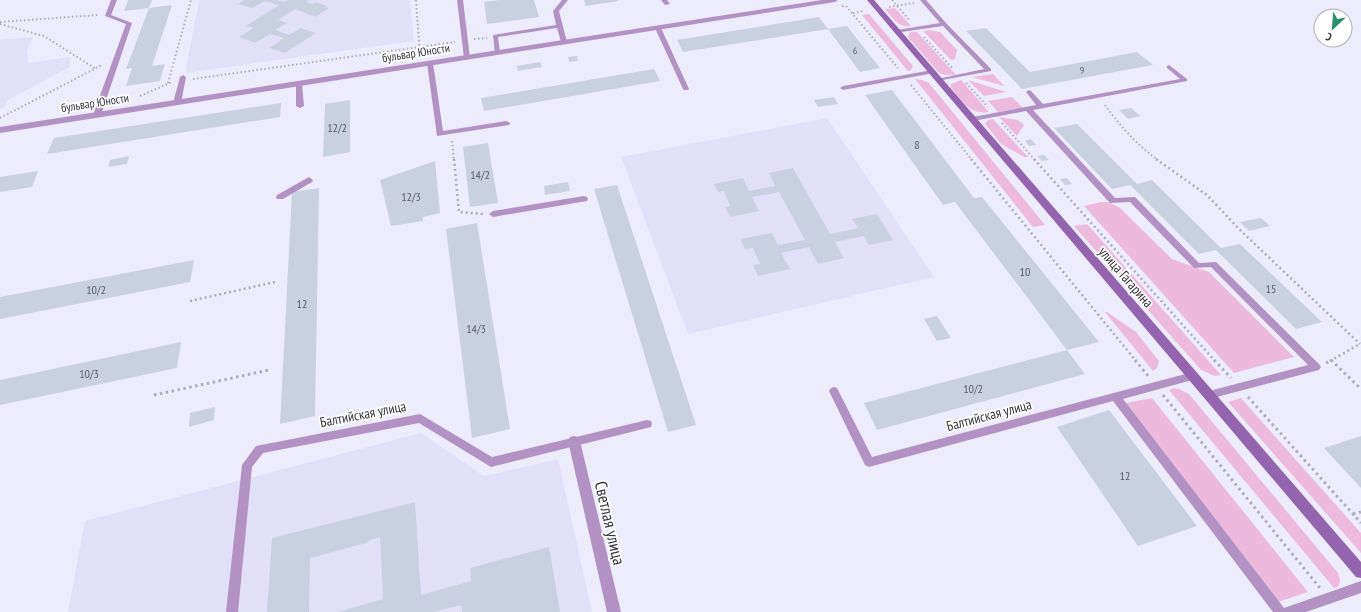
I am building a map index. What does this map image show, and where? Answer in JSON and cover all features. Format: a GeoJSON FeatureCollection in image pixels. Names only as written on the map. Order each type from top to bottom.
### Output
{"type":"FeatureCollection","features":[{"type":"Feature","properties":{"kind":"street","name":"бульвар Юности"},"geometry":{"type":"LineString","coordinates":[[0,130],[835,0]]}},
{"type":"Feature","properties":{"kind":"street","name":"улица Гагарина"},"geometry":{"type":"LineString","coordinates":[[870,0],[1361,572]]}},
{"type":"Feature","properties":{"kind":"street","name":"Светлая улица"},"geometry":{"type":"LineString","coordinates":[[574,441],[614,612]]}},
{"type":"Feature","properties":{"kind":"lane"},"geometry":{"type":"LineString","coordinates":[[96,115],[128,23],[108,16],[114,0]]}},
{"type":"Feature","properties":{"kind":"lane"},"geometry":{"type":"LineString","coordinates":[[463,0],[467,58]]}},
{"type":"Feature","properties":{"kind":"lane"},"geometry":{"type":"LineString","coordinates":[[564,42],[556,12],[565,0]]}},
{"type":"Feature","properties":{"kind":"lane"},"geometry":{"type":"LineString","coordinates":[[924,0],[944,24],[989,70],[939,80]]}},
{"type":"Feature","properties":{"kind":"lane"},"geometry":{"type":"LineString","coordinates":[[897,32],[944,24]]}},
{"type":"Feature","properties":{"kind":"lane"},"geometry":{"type":"LineString","coordinates":[[497,53],[495,36],[560,26]]}},
{"type":"Feature","properties":{"kind":"lane"},"geometry":{"type":"LineString","coordinates":[[658,28],[686,89]]}},
{"type":"Feature","properties":{"kind":"lane"},"geometry":{"type":"LineString","coordinates":[[430,63],[440,134],[506,124]]}},
{"type":"Feature","properties":{"kind":"lane"},"geometry":{"type":"LineString","coordinates":[[973,120],[1185,80],[1169,67]]}},
{"type":"Feature","properties":{"kind":"lane"},"geometry":{"type":"LineString","coordinates":[[843,88],[932,72]]}},
{"type":"Feature","properties":{"kind":"lane"},"geometry":{"type":"LineString","coordinates":[[177,103],[183,79]]}},
{"type":"Feature","properties":{"kind":"lane"},"geometry":{"type":"LineString","coordinates":[[299,84],[300,106]]}},
{"type":"Feature","properties":{"kind":"lane"},"geometry":{"type":"LineString","coordinates":[[1029,92],[1041,106]]}},
{"type":"Feature","properties":{"kind":"lane"},"geometry":{"type":"LineString","coordinates":[[1028,109],[1113,201],[1132,199],[1197,266],[1213,264],[1316,368]]}},
{"type":"Feature","properties":{"kind":"lane"},"geometry":{"type":"LineString","coordinates":[[280,197],[309,180]]}},
{"type":"Feature","properties":{"kind":"lane"},"geometry":{"type":"LineString","coordinates":[[493,214],[584,199]]}},
{"type":"Feature","properties":{"kind":"lane"},"geometry":{"type":"LineString","coordinates":[[1209,395],[1316,368]]}},
{"type":"Feature","properties":{"kind":"lane","name":"Балтийская улица"},"geometry":{"type":"LineString","coordinates":[[834,391],[869,462],[1193,376]]}},
{"type":"Feature","properties":{"kind":"lane"},"geometry":{"type":"LineString","coordinates":[[1115,396],[1280,612]]}},
{"type":"Feature","properties":{"kind":"lane","name":"Балтийская улица"},"geometry":{"type":"LineString","coordinates":[[232,612],[247,465],[260,449],[420,418],[491,462],[647,424]]}},
{"type":"Feature","properties":{"kind":"lane"},"geometry":{"type":"LineString","coordinates":[[1289,612],[1361,587]]}},
{"type":"Feature","properties":{"kind":"path"},"geometry":{"type":"LineString","coordinates":[[168,83],[191,0]]}},
{"type":"Feature","properties":{"kind":"path"},"geometry":{"type":"LineString","coordinates":[[416,0],[420,57]]}},
{"type":"Feature","properties":{"kind":"path"},"geometry":{"type":"LineString","coordinates":[[892,0],[1361,523]]}},
{"type":"Feature","properties":{"kind":"path"},"geometry":{"type":"LineString","coordinates":[[897,6],[924,0]]}},
{"type":"Feature","properties":{"kind":"path"},"geometry":{"type":"LineString","coordinates":[[846,6],[1329,599]]}},
{"type":"Feature","properties":{"kind":"path"},"geometry":{"type":"LineString","coordinates":[[852,13],[863,11]]}},
{"type":"Feature","properties":{"kind":"path"},"geometry":{"type":"LineString","coordinates":[[0,23],[109,15]]}},
{"type":"Feature","properties":{"kind":"path"},"geometry":{"type":"LineString","coordinates":[[0,23],[44,36],[96,69]]}},
{"type":"Feature","properties":{"kind":"path"},"geometry":{"type":"LineString","coordinates":[[140,96],[168,83],[183,79],[495,36]]}},
{"type":"Feature","properties":{"kind":"path"},"geometry":{"type":"LineString","coordinates":[[0,118],[96,69],[118,55]]}},
{"type":"Feature","properties":{"kind":"path"},"geometry":{"type":"LineString","coordinates":[[1099,96],[1120,126],[1149,154],[1207,195],[1240,229],[1361,345],[1316,368]]}},
{"type":"Feature","properties":{"kind":"path"},"geometry":{"type":"LineString","coordinates":[[451,132],[459,212],[493,214]]}},
{"type":"Feature","properties":{"kind":"path"},"geometry":{"type":"LineString","coordinates":[[190,301],[275,282]]}},
{"type":"Feature","properties":{"kind":"path"},"geometry":{"type":"LineString","coordinates":[[1331,360],[1361,389]]}},
{"type":"Feature","properties":{"kind":"path"},"geometry":{"type":"LineString","coordinates":[[154,396],[269,370]]}},
{"type":"Feature","properties":{"kind":"path"},"geometry":{"type":"LineString","coordinates":[[1353,514],[1361,512]]}},
{"type":"Feature","properties":{"kind":"shaded area"},"geometry":{"type":"Polygon","coordinates":[[[410,0],[414,41],[185,73],[199,1],[410,0]]]}},
{"type":"Feature","properties":{"kind":"shaded area"},"geometry":{"type":"Polygon","coordinates":[[[895,8],[911,26],[899,24],[885,9],[895,8]]]}},
{"type":"Feature","properties":{"kind":"shaded area"},"geometry":{"type":"Polygon","coordinates":[[[869,14],[913,66],[910,71],[908,71],[862,15],[869,14]]]}},
{"type":"Feature","properties":{"kind":"shaded area"},"geometry":{"type":"Polygon","coordinates":[[[929,30],[940,32],[957,50],[955,59],[951,60],[923,31],[929,30]]]}},
{"type":"Feature","properties":{"kind":"shaded area"},"geometry":{"type":"Polygon","coordinates":[[[911,32],[917,32],[956,75],[944,75],[938,72],[908,37],[911,32]]]}},
{"type":"Feature","properties":{"kind":"shaded area"},"geometry":{"type":"Polygon","coordinates":[[[33,37],[27,51],[29,63],[70,57],[70,67],[8,100],[3,108],[0,109],[0,40],[33,37]]]}},
{"type":"Feature","properties":{"kind":"shaded area"},"geometry":{"type":"Polygon","coordinates":[[[993,74],[1004,86],[972,77],[993,74]]]}},
{"type":"Feature","properties":{"kind":"shaded area"},"geometry":{"type":"Polygon","coordinates":[[[915,79],[929,83],[1045,225],[1033,227],[915,79]]]}},
{"type":"Feature","properties":{"kind":"shaded area"},"geometry":{"type":"Polygon","coordinates":[[[961,80],[989,112],[982,112],[972,109],[959,98],[951,88],[951,84],[961,80]]]}},
{"type":"Feature","properties":{"kind":"shaded area"},"geometry":{"type":"Polygon","coordinates":[[[968,80],[1006,92],[984,96],[968,80]]]}},
{"type":"Feature","properties":{"kind":"shaded area"},"geometry":{"type":"Polygon","coordinates":[[[1012,97],[1023,108],[998,112],[988,101],[1012,97]]]}},
{"type":"Feature","properties":{"kind":"shaded area"},"geometry":{"type":"Polygon","coordinates":[[[999,117],[1018,120],[1024,125],[1017,136],[999,117]]]}},
{"type":"Feature","properties":{"kind":"shaded area"},"geometry":{"type":"Polygon","coordinates":[[[827,118],[934,277],[688,334],[621,157],[827,118]]]}},
{"type":"Feature","properties":{"kind":"shaded area"},"geometry":{"type":"Polygon","coordinates":[[[993,119],[1028,157],[1024,157],[1001,144],[985,124],[988,120],[993,119]]]}},
{"type":"Feature","properties":{"kind":"shaded area"},"geometry":{"type":"Polygon","coordinates":[[[1108,202],[1119,207],[1172,259],[1209,272],[1294,357],[1234,373],[1084,206],[1108,202]]]}},
{"type":"Feature","properties":{"kind":"shaded area"},"geometry":{"type":"Polygon","coordinates":[[[1087,224],[1221,375],[1215,376],[1201,370],[1074,226],[1087,224]]]}},
{"type":"Feature","properties":{"kind":"shaded area"},"geometry":{"type":"Polygon","coordinates":[[[1105,312],[1136,332],[1159,361],[1157,368],[1153,371],[1105,312]]]}},
{"type":"Feature","properties":{"kind":"shaded area"},"geometry":{"type":"Polygon","coordinates":[[[1174,388],[1189,394],[1338,573],[1340,580],[1339,586],[1334,588],[1169,390],[1174,388]]]}},
{"type":"Feature","properties":{"kind":"shaded area"},"geometry":{"type":"Polygon","coordinates":[[[1152,398],[1308,592],[1278,602],[1125,403],[1152,398]]]}},
{"type":"Feature","properties":{"kind":"shaded area"},"geometry":{"type":"Polygon","coordinates":[[[1241,398],[1361,533],[1361,553],[1228,402],[1241,398]]]}},
{"type":"Feature","properties":{"kind":"shaded area"},"geometry":{"type":"Polygon","coordinates":[[[421,433],[484,476],[558,459],[592,612],[68,612],[85,521],[421,433]]]}},
{"type":"Feature","properties":{"kind":"building"},"geometry":{"type":"Polygon","coordinates":[[[128,0],[152,0],[149,8],[124,11],[128,0]]]}},
{"type":"Feature","properties":{"kind":"building"},"geometry":{"type":"Polygon","coordinates":[[[244,0],[276,0],[284,2],[288,0],[309,0],[306,2],[313,4],[315,2],[329,8],[316,17],[295,9],[278,20],[287,23],[275,30],[289,35],[301,28],[316,33],[285,53],[269,48],[284,38],[270,34],[255,43],[239,37],[254,28],[246,26],[279,5],[265,1],[252,8],[238,4],[244,0]]]}},
{"type":"Feature","properties":{"kind":"building"},"geometry":{"type":"Polygon","coordinates":[[[499,0],[534,0],[539,17],[487,24],[484,2],[499,0]]]}},
{"type":"Feature","properties":{"kind":"building"},"geometry":{"type":"Polygon","coordinates":[[[584,0],[618,0],[618,1],[586,6],[584,0]]]}},
{"type":"Feature","properties":{"kind":"building"},"geometry":{"type":"Polygon","coordinates":[[[172,5],[152,66],[165,64],[160,81],[126,86],[132,68],[126,69],[149,8],[172,5]]]}},
{"type":"Feature","properties":{"kind":"building"},"geometry":{"type":"Polygon","coordinates":[[[819,17],[828,29],[683,52],[677,40],[819,17]]]}},
{"type":"Feature","properties":{"kind":"building"},"geometry":{"type":"Polygon","coordinates":[[[847,26],[880,68],[860,72],[828,29],[847,26]]]}},
{"type":"Feature","properties":{"kind":"building"},"geometry":{"type":"Polygon","coordinates":[[[986,28],[1030,72],[1137,52],[1153,65],[1022,89],[966,31],[986,28]]]}},
{"type":"Feature","properties":{"kind":"building"},"geometry":{"type":"Polygon","coordinates":[[[577,56],[578,61],[569,62],[568,57],[577,56]]]}},
{"type":"Feature","properties":{"kind":"building"},"geometry":{"type":"Polygon","coordinates":[[[540,62],[542,67],[518,71],[517,66],[540,62]]]}},
{"type":"Feature","properties":{"kind":"building"},"geometry":{"type":"Polygon","coordinates":[[[654,69],[660,81],[484,111],[481,98],[654,69]]]}},
{"type":"Feature","properties":{"kind":"building"},"geometry":{"type":"Polygon","coordinates":[[[892,90],[974,198],[982,197],[1099,342],[1067,350],[955,202],[943,205],[865,95],[892,90]]]}},
{"type":"Feature","properties":{"kind":"building"},"geometry":{"type":"Polygon","coordinates":[[[834,97],[838,104],[818,107],[814,100],[834,97]]]}},
{"type":"Feature","properties":{"kind":"building"},"geometry":{"type":"Polygon","coordinates":[[[350,100],[350,152],[323,157],[325,104],[350,100]]]}},
{"type":"Feature","properties":{"kind":"building"},"geometry":{"type":"Polygon","coordinates":[[[281,103],[280,117],[47,154],[54,138],[281,103]]]}},
{"type":"Feature","properties":{"kind":"building"},"geometry":{"type":"Polygon","coordinates":[[[1131,108],[1140,116],[1128,119],[1119,110],[1131,108]]]}},
{"type":"Feature","properties":{"kind":"building"},"geometry":{"type":"Polygon","coordinates":[[[1077,124],[1137,184],[1152,180],[1221,248],[1240,244],[1322,322],[1296,329],[1216,250],[1199,254],[1130,185],[1112,189],[1054,128],[1077,124]]]}},
{"type":"Feature","properties":{"kind":"building"},"geometry":{"type":"Polygon","coordinates":[[[1031,139],[1036,145],[1029,146],[1025,141],[1031,139]]]}},
{"type":"Feature","properties":{"kind":"building"},"geometry":{"type":"Polygon","coordinates":[[[488,143],[498,203],[470,207],[463,147],[488,143]]]}},
{"type":"Feature","properties":{"kind":"building"},"geometry":{"type":"Polygon","coordinates":[[[1044,155],[1049,160],[1042,161],[1037,156],[1044,155]]]}},
{"type":"Feature","properties":{"kind":"building"},"geometry":{"type":"Polygon","coordinates":[[[129,156],[127,164],[108,167],[110,160],[129,156]]]}},
{"type":"Feature","properties":{"kind":"building"},"geometry":{"type":"Polygon","coordinates":[[[435,161],[440,213],[423,217],[423,221],[391,226],[380,180],[435,161]]]}},
{"type":"Feature","properties":{"kind":"building"},"geometry":{"type":"Polygon","coordinates":[[[793,168],[830,234],[858,228],[852,219],[877,214],[893,240],[869,245],[864,236],[835,242],[844,258],[818,264],[809,247],[781,253],[790,269],[758,276],[753,265],[760,264],[753,248],[745,249],[740,239],[772,233],[778,245],[805,240],[779,192],[752,197],[759,211],[730,217],[725,207],[730,206],[724,191],[718,192],[714,184],[743,178],[749,191],[775,186],[769,173],[793,168]]]}},
{"type":"Feature","properties":{"kind":"building"},"geometry":{"type":"Polygon","coordinates":[[[38,171],[32,187],[0,192],[0,177],[38,171]]]}},
{"type":"Feature","properties":{"kind":"building"},"geometry":{"type":"Polygon","coordinates":[[[1067,178],[1072,184],[1065,185],[1060,179],[1067,178]]]}},
{"type":"Feature","properties":{"kind":"building"},"geometry":{"type":"Polygon","coordinates":[[[568,182],[570,191],[545,195],[544,186],[568,182]]]}},
{"type":"Feature","properties":{"kind":"building"},"geometry":{"type":"Polygon","coordinates":[[[617,185],[696,425],[668,432],[594,189],[617,185]]]}},
{"type":"Feature","properties":{"kind":"building"},"geometry":{"type":"Polygon","coordinates":[[[319,188],[315,416],[280,424],[292,192],[319,188]]]}},
{"type":"Feature","properties":{"kind":"building"},"geometry":{"type":"Polygon","coordinates":[[[1261,218],[1270,226],[1249,231],[1240,222],[1261,218]]]}},
{"type":"Feature","properties":{"kind":"building"},"geometry":{"type":"Polygon","coordinates":[[[477,223],[510,429],[472,438],[446,229],[477,223]]]}},
{"type":"Feature","properties":{"kind":"building"},"geometry":{"type":"Polygon","coordinates":[[[194,260],[190,282],[0,319],[0,297],[194,260]]]}},
{"type":"Feature","properties":{"kind":"building"},"geometry":{"type":"Polygon","coordinates":[[[937,316],[951,338],[937,341],[924,319],[937,316]]]}},
{"type":"Feature","properties":{"kind":"building"},"geometry":{"type":"Polygon","coordinates":[[[181,342],[177,368],[0,405],[0,380],[181,342]]]}},
{"type":"Feature","properties":{"kind":"building"},"geometry":{"type":"Polygon","coordinates":[[[1067,350],[1085,374],[877,430],[864,403],[1067,350]]]}},
{"type":"Feature","properties":{"kind":"building"},"geometry":{"type":"Polygon","coordinates":[[[215,407],[214,420],[189,427],[190,413],[215,407]]]}},
{"type":"Feature","properties":{"kind":"building"},"geometry":{"type":"Polygon","coordinates":[[[1109,410],[1197,526],[1138,546],[1057,427],[1109,410]]]}},
{"type":"Feature","properties":{"kind":"building"},"geometry":{"type":"Polygon","coordinates":[[[1361,436],[1361,488],[1324,448],[1361,436]]]}},
{"type":"Feature","properties":{"kind":"building"},"geometry":{"type":"Polygon","coordinates":[[[415,502],[421,595],[471,581],[470,568],[549,547],[560,612],[462,612],[461,605],[434,612],[338,612],[383,599],[380,537],[366,543],[310,558],[309,612],[267,612],[272,538],[415,502]]]}}]}
